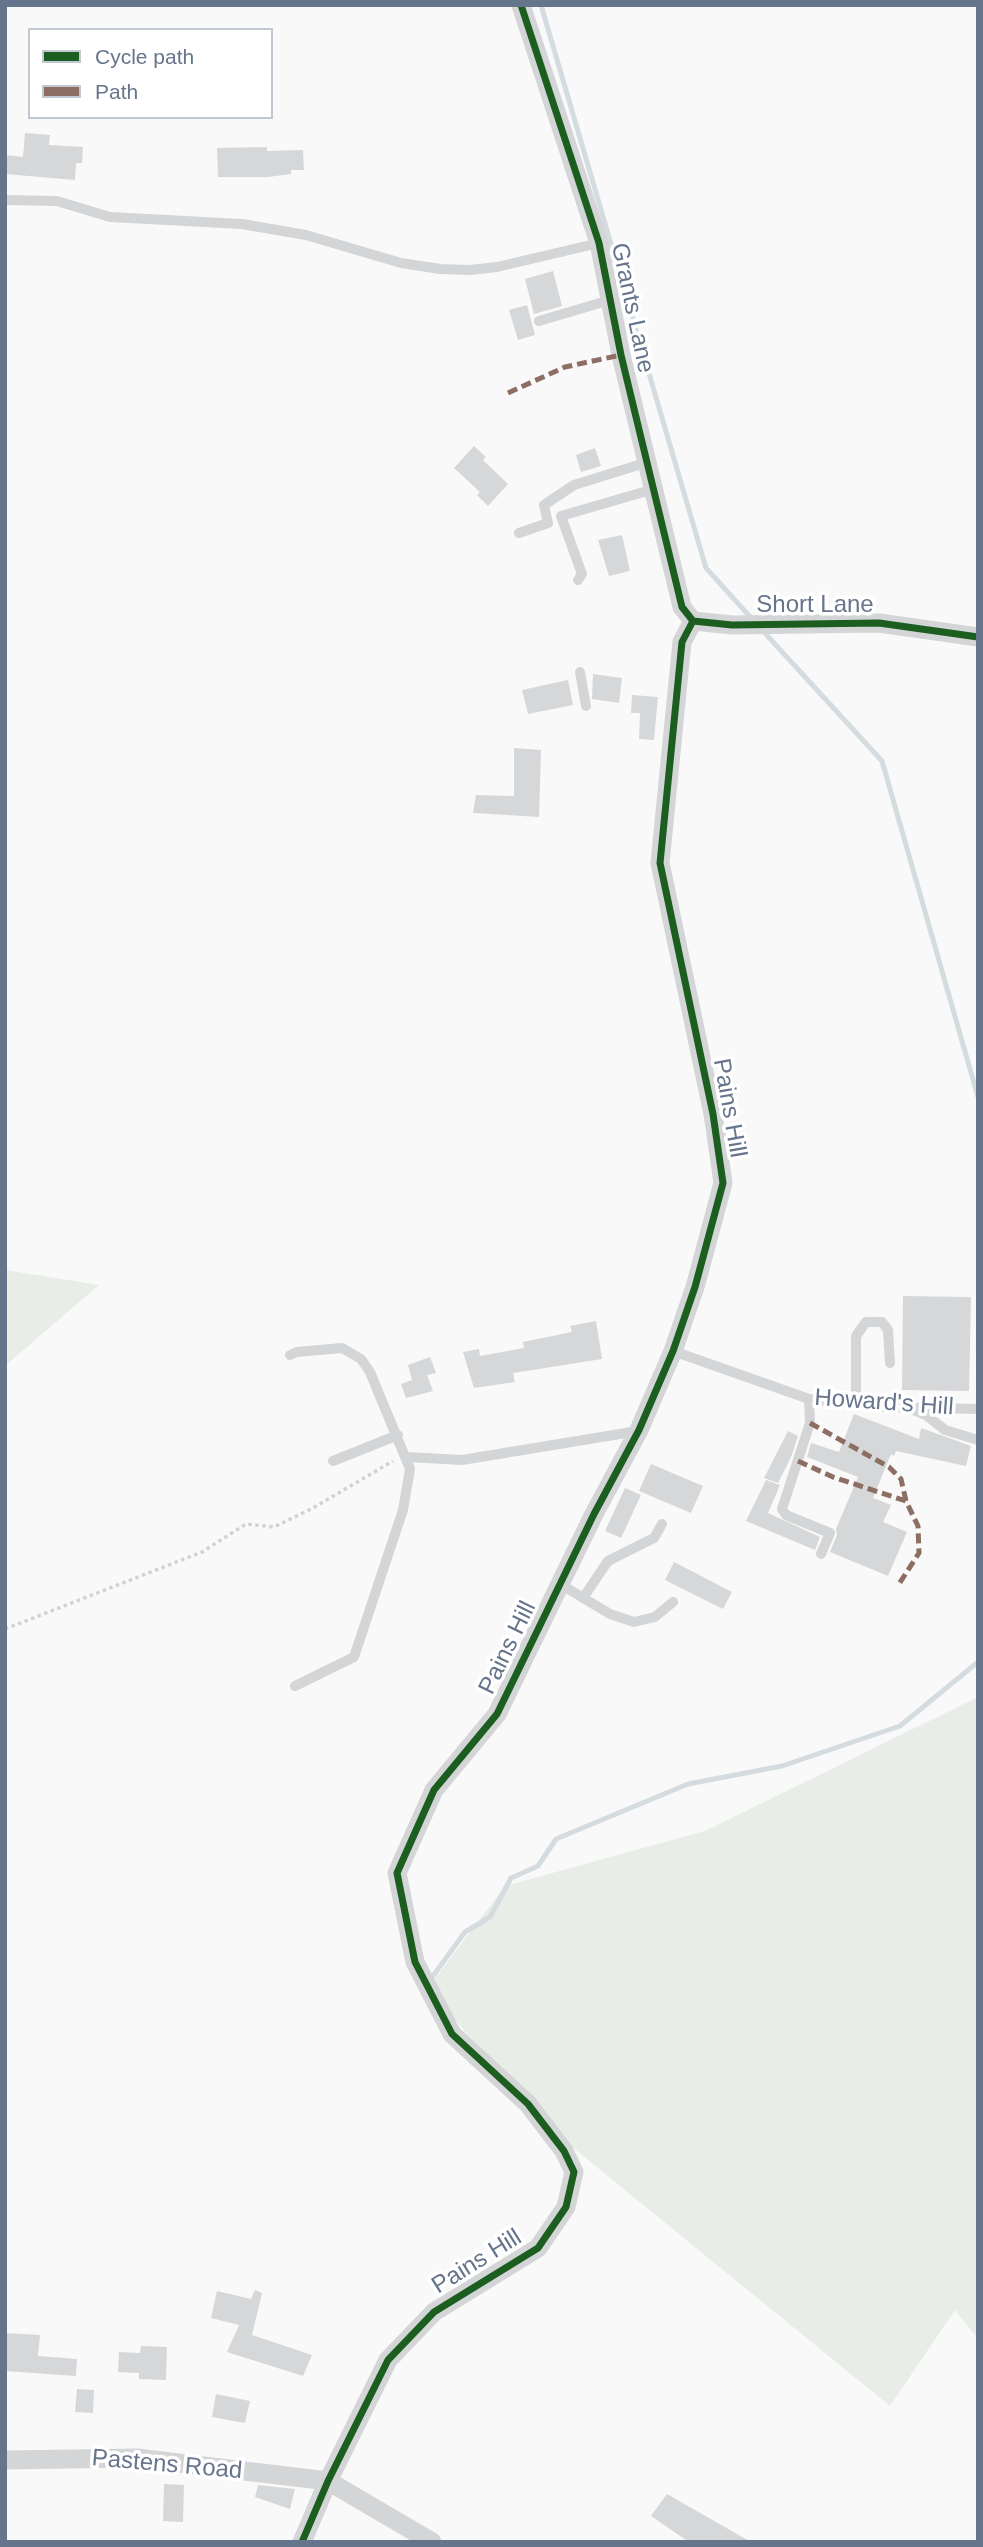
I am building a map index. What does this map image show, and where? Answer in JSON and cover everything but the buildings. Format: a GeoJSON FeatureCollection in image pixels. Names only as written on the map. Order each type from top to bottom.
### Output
{"type":"FeatureCollection","features":[{"type":"Feature","properties":{"kind":"street","name":"Grants Lane"},"geometry":{"type":"LineString","coordinates":[[522,5],[599,243],[682,607],[693,621]]}},
{"type":"Feature","properties":{"kind":"street","name":"Short Lane"},"geometry":{"type":"LineString","coordinates":[[693,621],[732,625],[878,623],[978,637]]}},
{"type":"Feature","properties":{"kind":"street","name":"Pains Hill"},"geometry":{"type":"LineString","coordinates":[[302,2542],[328,2481],[388,2360],[434,2312],[538,2248],[566,2207],[575,2172],[564,2151],[528,2104],[452,2034],[415,1962],[397,1873],[434,1790],[497,1714],[639,1430],[673,1351],[695,1287],[723,1183],[713,1114],[660,863],[682,642],[693,621]]}},
{"type":"Feature","properties":{"kind":"street","name":"Pastens Road"},"geometry":{"type":"LineString","coordinates":[[5,2460],[137,2458],[328,2481]]}},
{"type":"Feature","properties":{"kind":"street"},"geometry":{"type":"LineString","coordinates":[[328,2481],[432,2542]]}},
{"type":"Feature","properties":{"kind":"lane"},"geometry":{"type":"LineString","coordinates":[[5,200],[57,201],[110,216],[242,224],[306,235],[401,263],[440,269],[497,267],[599,243]]}},
{"type":"Feature","properties":{"kind":"lane"},"geometry":{"type":"LineString","coordinates":[[539,321],[610,300]]}},
{"type":"Feature","properties":{"kind":"lane"},"geometry":{"type":"LineString","coordinates":[[519,533],[548,523],[544,505],[574,485],[648,462]]}},
{"type":"Feature","properties":{"kind":"lane"},"geometry":{"type":"LineString","coordinates":[[578,580],[582,574],[561,516],[654,489]]}},
{"type":"Feature","properties":{"kind":"lane"},"geometry":{"type":"LineString","coordinates":[[580,671],[586,706]]}},
{"type":"Feature","properties":{"kind":"lane"},"geometry":{"type":"LineString","coordinates":[[856,1405],[856,1336],[866,1322],[882,1322],[888,1330],[890,1363]]}},
{"type":"Feature","properties":{"kind":"lane"},"geometry":{"type":"LineString","coordinates":[[290,1355],[342,1348],[361,1359],[370,1372],[410,1469],[403,1510],[354,1657],[295,1686]]}},
{"type":"Feature","properties":{"kind":"lane","name":"Howard's Hill"},"geometry":{"type":"LineString","coordinates":[[673,1351],[810,1399],[856,1405],[978,1409]]}},
{"type":"Feature","properties":{"kind":"lane"},"geometry":{"type":"LineString","coordinates":[[810,1399],[810,1423],[782,1509],[786,1515],[830,1533],[821,1554]]}},
{"type":"Feature","properties":{"kind":"lane"},"geometry":{"type":"LineString","coordinates":[[908,1408],[926,1415],[945,1430],[978,1440]]}},
{"type":"Feature","properties":{"kind":"lane"},"geometry":{"type":"LineString","coordinates":[[407,1457],[462,1460],[639,1430]]}},
{"type":"Feature","properties":{"kind":"lane"},"geometry":{"type":"LineString","coordinates":[[333,1461],[398,1435]]}},
{"type":"Feature","properties":{"kind":"lane"},"geometry":{"type":"LineString","coordinates":[[583,1598],[608,1561],[654,1538],[662,1524]]}},
{"type":"Feature","properties":{"kind":"lane"},"geometry":{"type":"LineString","coordinates":[[560,1584],[610,1614],[634,1622],[654,1617],[673,1602]]}},
{"type":"Feature","properties":{"kind":"path"},"geometry":{"type":"LineString","coordinates":[[5,1629],[202,1552],[246,1524],[274,1527],[313,1508],[389,1461],[407,1457]]}},
{"type":"Feature","properties":{"kind":"shaded area"},"geometry":{"type":"Polygon","coordinates":[[[5,1270],[99,1285],[5,1366],[5,1270]]]}},
{"type":"Feature","properties":{"kind":"shaded area"},"geometry":{"type":"Polygon","coordinates":[[[978,1697],[978,2339],[955,2310],[890,2406],[544,2124],[428,1988],[505,1886],[705,1831],[978,1697]]]}},
{"type":"Feature","properties":{"kind":"waterway"},"geometry":{"type":"LineString","coordinates":[[541,5],[706,568],[752,619]]}},
{"type":"Feature","properties":{"kind":"waterway"},"geometry":{"type":"LineString","coordinates":[[763,631],[882,761],[978,1097]]}},
{"type":"Feature","properties":{"kind":"waterway"},"geometry":{"type":"LineString","coordinates":[[430,1980],[465,1932],[490,1917],[511,1878],[538,1866],[556,1839],[688,1784],[782,1766],[900,1726],[978,1662]]}},
{"type":"Feature","properties":{"kind":"marked path"},"geometry":{"type":"LineString","coordinates":[[508,393],[565,367],[621,355]]}},
{"type":"Feature","properties":{"kind":"marked path"},"geometry":{"type":"LineString","coordinates":[[810,1423],[889,1467],[901,1479],[906,1501],[918,1526],[919,1553],[899,1584]]}},
{"type":"Feature","properties":{"kind":"marked path"},"geometry":{"type":"LineString","coordinates":[[798,1461],[833,1477],[906,1501]]}},
{"type":"Feature","properties":{"kind":"cycle path"},"geometry":{"type":"LineString","coordinates":[[521,5],[599,243],[621,355],[682,607],[693,621]]}},
{"type":"Feature","properties":{"kind":"cycle path"},"geometry":{"type":"LineString","coordinates":[[693,621],[732,625],[879,623],[978,637]]}},
{"type":"Feature","properties":{"kind":"cycle path"},"geometry":{"type":"LineString","coordinates":[[302,2542],[328,2481],[388,2360],[434,2312],[538,2248],[566,2207],[574,2172],[564,2151],[528,2104],[452,2034],[415,1962],[397,1873],[434,1790],[497,1714],[594,1514],[639,1430],[673,1351],[695,1287],[723,1183],[713,1114],[660,863],[682,642],[693,621]]}}]}
